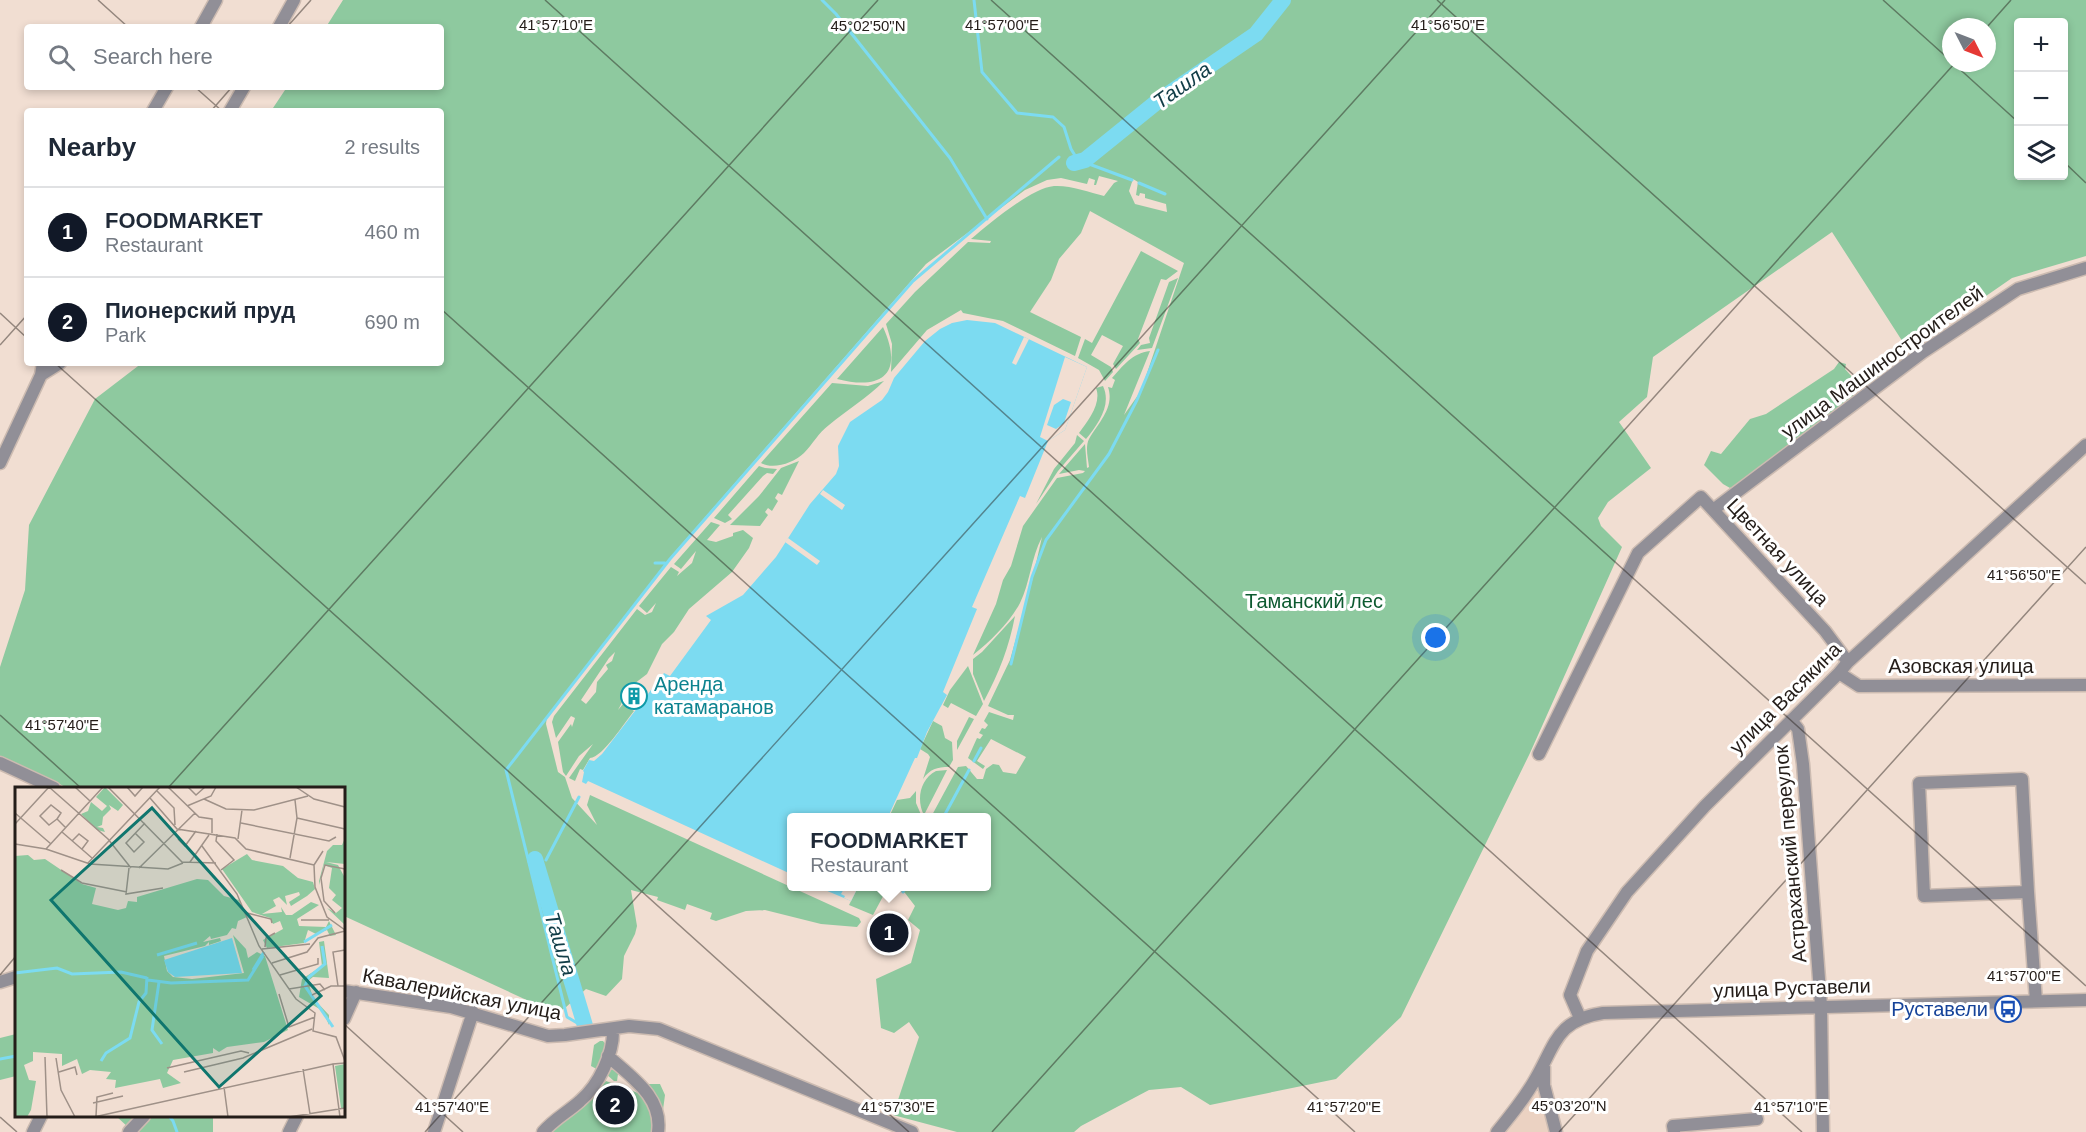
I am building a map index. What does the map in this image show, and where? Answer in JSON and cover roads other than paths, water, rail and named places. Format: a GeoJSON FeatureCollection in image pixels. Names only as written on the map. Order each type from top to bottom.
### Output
{"type":"FeatureCollection","features":[{"type":"Feature","properties":{"kind":"street"},"geometry":{"type":"LineString","coordinates":[[203,24],[216,0]]}},
{"type":"Feature","properties":{"kind":"street"},"geometry":{"type":"LineString","coordinates":[[281,24],[294,0]]}},
{"type":"Feature","properties":{"kind":"street"},"geometry":{"type":"LineString","coordinates":[[155,108],[164,90]]}},
{"type":"Feature","properties":{"kind":"street"},"geometry":{"type":"LineString","coordinates":[[232,108],[242,90]]}},
{"type":"Feature","properties":{"kind":"street","name":"улица Машиностроителей"},"geometry":{"type":"LineString","coordinates":[[1713,510],[1923,352],[2018,289],[2086,268]]}},
{"type":"Feature","properties":{"kind":"street"},"geometry":{"type":"LineString","coordinates":[[0,463],[42,369]]}},
{"type":"Feature","properties":{"kind":"street","name":"улица Васякина"},"geometry":{"type":"LineString","coordinates":[[1576,1020],[1570,995],[1587,951],[1627,892],[1705,806],[1848,662],[2086,445]]}},
{"type":"Feature","properties":{"kind":"street","name":"Цветная улица"},"geometry":{"type":"LineString","coordinates":[[1539,754],[1638,554],[1701,497],[1825,631],[1848,662]]}},
{"type":"Feature","properties":{"kind":"street","name":"Азовская улица"},"geometry":{"type":"LineString","coordinates":[[1839,673],[1859,686],[2086,685]]}},
{"type":"Feature","properties":{"kind":"street","name":"Астраханский переулок"},"geometry":{"type":"LineString","coordinates":[[1791,720],[1798,729],[1803,764],[1821,1006],[1823,1132]]}},
{"type":"Feature","properties":{"kind":"street"},"geometry":{"type":"LineString","coordinates":[[0,763],[50,787]]}},
{"type":"Feature","properties":{"kind":"street"},"geometry":{"type":"LineString","coordinates":[[2028,892],[1924,896],[1919,783],[2022,779],[2036,1001]]}},
{"type":"Feature","properties":{"kind":"street"},"geometry":{"type":"LineString","coordinates":[[0,982],[15,977]]}},
{"type":"Feature","properties":{"kind":"street"},"geometry":{"type":"LineString","coordinates":[[345,1014],[350,992]]}},
{"type":"Feature","properties":{"kind":"street","name":"Кавалерийская улица"},"geometry":{"type":"LineString","coordinates":[[350,992],[473,1012],[548,1036],[639,1026],[675,1034],[912,1132]]}},
{"type":"Feature","properties":{"kind":"street","name":"улица Руставели"},"geometry":{"type":"LineString","coordinates":[[1576,1020],[1603,1013],[2086,1000]]}},
{"type":"Feature","properties":{"kind":"street"},"geometry":{"type":"LineString","coordinates":[[434,1132],[473,1012]]}},
{"type":"Feature","properties":{"kind":"street"},"geometry":{"type":"LineString","coordinates":[[1497,1132],[1525,1097],[1558,1037],[1576,1020]]}},
{"type":"Feature","properties":{"kind":"street"},"geometry":{"type":"LineString","coordinates":[[543,1132],[581,1100],[595,1083],[608,1056],[613,1029]]}},
{"type":"Feature","properties":{"kind":"street"},"geometry":{"type":"LineString","coordinates":[[608,1056],[650,1096],[659,1115],[658,1132]]}},
{"type":"Feature","properties":{"kind":"street"},"geometry":{"type":"LineString","coordinates":[[1545,1060],[1544,1085],[1556,1132]]}},
{"type":"Feature","properties":{"kind":"street"},"geometry":{"type":"LineString","coordinates":[[33,1132],[40,1117]]}},
{"type":"Feature","properties":{"kind":"street"},"geometry":{"type":"LineString","coordinates":[[130,1131],[143,1117]]}},
{"type":"Feature","properties":{"kind":"street"},"geometry":{"type":"LineString","coordinates":[[289,1132],[296,1117]]}},
{"type":"Feature","properties":{"kind":"street"},"geometry":{"type":"LineString","coordinates":[[1674,1132],[1672,1126],[1757,1119]]}},
{"type":"Feature","properties":{"kind":"water"},"geometry":{"type":"Polygon","coordinates":[[[967,320],[995,323],[1087,367],[1065,430],[1048,441],[1025,498],[1020,496],[972,607],[977,609],[943,692],[947,695],[927,732],[890,813],[787,813],[787,872],[588,781],[586,784],[582,782],[583,771],[589,760],[594,761],[602,754],[664,673],[670,676],[711,620],[706,616],[743,595],[776,557],[810,504],[836,474],[839,466],[838,446],[850,422],[882,400],[894,378],[925,341],[952,323],[967,320]]]}},
{"type":"Feature","properties":{"kind":"water"},"geometry":{"type":"Polygon","coordinates":[[[827,891],[856,891],[851,901],[827,891]]]}},
{"type":"Feature","properties":{"kind":"waterway"},"geometry":{"type":"LineString","coordinates":[[822,0],[836,14],[950,158],[987,219]]}},
{"type":"Feature","properties":{"kind":"waterway"},"geometry":{"type":"LineString","coordinates":[[974,0],[982,72],[1017,113],[1053,117],[1064,127],[1071,149],[1079,162]]}},
{"type":"Feature","properties":{"kind":"waterway","name":"Ташла"},"geometry":{"type":"LineString","coordinates":[[1074,163],[1085,160],[1158,101],[1256,34],[1283,0]]}},
{"type":"Feature","properties":{"kind":"waterway"},"geometry":{"type":"LineString","coordinates":[[584,1027],[567,1017],[506,770],[670,559],[913,281],[1059,157]]}},
{"type":"Feature","properties":{"kind":"waterway"},"geometry":{"type":"LineString","coordinates":[[1081,161],[1132,180]]}},
{"type":"Feature","properties":{"kind":"waterway"},"geometry":{"type":"LineString","coordinates":[[1139,183],[1165,194]]}},
{"type":"Feature","properties":{"kind":"waterway"},"geometry":{"type":"LineString","coordinates":[[1011,664],[1032,577],[1046,540],[1109,454],[1137,400],[1158,350]]}},
{"type":"Feature","properties":{"kind":"waterway"},"geometry":{"type":"LineString","coordinates":[[655,563],[665,563]]}},
{"type":"Feature","properties":{"kind":"waterway"},"geometry":{"type":"LineString","coordinates":[[974,761],[981,748]]}},
{"type":"Feature","properties":{"kind":"waterway"},"geometry":{"type":"LineString","coordinates":[[946,813],[969,770]]}},
{"type":"Feature","properties":{"kind":"waterway"},"geometry":{"type":"LineString","coordinates":[[546,860],[579,797]]}},
{"type":"Feature","properties":{"kind":"waterway","name":"Ташла"},"geometry":{"type":"LineString","coordinates":[[535,859],[586,1029]]}},
{"type":"Feature","properties":{"kind":"waterway","name":"Ташла"},"geometry":{"type":"LineString","coordinates":[[540,873],[542,868]]}},
{"type":"Feature","properties":{"kind":"waterway"},"geometry":{"type":"LineString","coordinates":[[0,1059],[15,1056]]}},
{"type":"Feature","properties":{"kind":"waterway"},"geometry":{"type":"LineString","coordinates":[[170,1117],[177,1132]]}},
{"type":"Feature","properties":{"kind":"place","name":"Аренда катамаранов"},"geometry":{"type":"Point","coordinates":[634,696]}},
{"type":"Feature","properties":{"kind":"place","name":"FOODMARKET"},"geometry":{"type":"Point","coordinates":[889,933]}},
{"type":"Feature","properties":{"kind":"place","name":"Руставели"},"geometry":{"type":"Point","coordinates":[2008,1009]}},
{"type":"Feature","properties":{"kind":"place","name":"Пионерский пруд"},"geometry":{"type":"Point","coordinates":[615,1105]}},
{"type":"Feature","properties":{"kind":"park label","name":"Таманский лес"},"geometry":{"type":"Point","coordinates":[1314,601]}}]}
